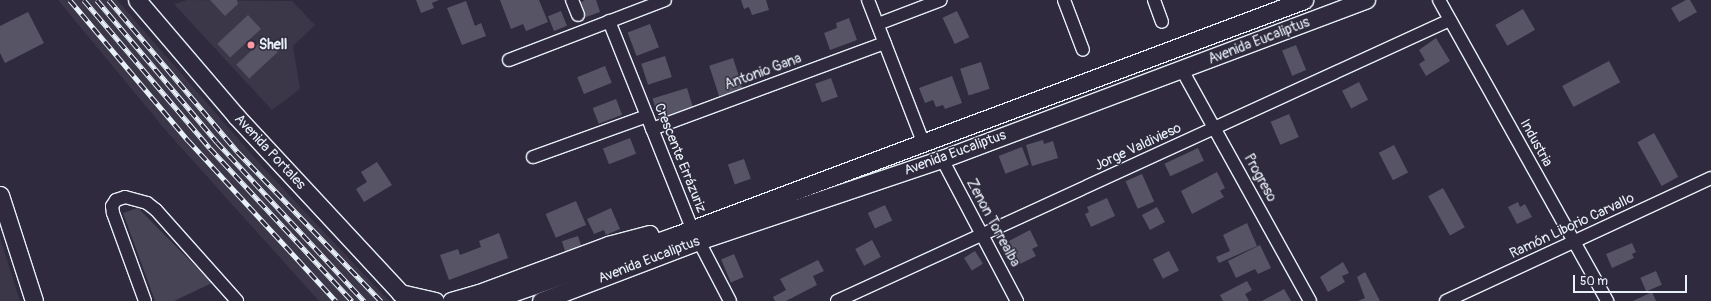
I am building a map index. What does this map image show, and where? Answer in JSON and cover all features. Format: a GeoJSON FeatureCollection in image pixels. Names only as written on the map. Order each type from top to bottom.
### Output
{"type":"FeatureCollection","features":[{"type":"Feature","properties":{"kind":"main road","name":"Avenida Portales"},"geometry":{"type":"LineString","coordinates":[[137,0],[231,110],[404,297]]}},
{"type":"Feature","properties":{"kind":"main road","name":"Avenida Eucaliptus"},"geometry":{"type":"LineString","coordinates":[[541,301],[695,235],[923,142],[1304,0]]}},
{"type":"Feature","properties":{"kind":"main road","name":"Avenida Eucaliptus"},"geometry":{"type":"LineString","coordinates":[[489,301],[674,236],[695,235],[942,159],[1366,0]]}},
{"type":"Feature","properties":{"kind":"main road"},"geometry":{"type":"LineString","coordinates":[[0,195],[34,301]]}},
{"type":"Feature","properties":{"kind":"main road"},"geometry":{"type":"LineString","coordinates":[[451,301],[479,293],[608,245],[647,234],[674,236]]}},
{"type":"Feature","properties":{"kind":"main road"},"geometry":{"type":"LineString","coordinates":[[404,297],[434,301]]}},
{"type":"Feature","properties":{"kind":"street"},"geometry":{"type":"LineString","coordinates":[[572,0],[578,15]]}},
{"type":"Feature","properties":{"kind":"street"},"geometry":{"type":"LineString","coordinates":[[509,60],[665,0]]}},
{"type":"Feature","properties":{"kind":"street"},"geometry":{"type":"LineString","coordinates":[[868,0],[923,142]]}},
{"type":"Feature","properties":{"kind":"street"},"geometry":{"type":"LineString","coordinates":[[878,24],[941,0]]}},
{"type":"Feature","properties":{"kind":"street"},"geometry":{"type":"LineString","coordinates":[[1064,0],[1083,50]]}},
{"type":"Feature","properties":{"kind":"street"},"geometry":{"type":"LineString","coordinates":[[1154,0],[1162,22]]}},
{"type":"Feature","properties":{"kind":"street","name":"Industria"},"geometry":{"type":"LineString","coordinates":[[1439,0],[1607,301]]}},
{"type":"Feature","properties":{"kind":"street","name":"Jorge Valdivieso"},"geometry":{"type":"LineString","coordinates":[[837,301],[1450,20]]}},
{"type":"Feature","properties":{"kind":"street","name":"Crescente Errázuriz"},"geometry":{"type":"LineString","coordinates":[[609,22],[695,235],[730,301]]}},
{"type":"Feature","properties":{"kind":"street","name":"Antonio Gana"},"geometry":{"type":"LineString","coordinates":[[652,129],[885,43]]}},
{"type":"Feature","properties":{"kind":"street","name":"Progreso"},"geometry":{"type":"LineString","coordinates":[[1182,70],[1310,301]]}},
{"type":"Feature","properties":{"kind":"street"},"geometry":{"type":"LineString","coordinates":[[533,157],[647,116]]}},
{"type":"Feature","properties":{"kind":"street","name":"Zenon Torrealba"},"geometry":{"type":"LineString","coordinates":[[942,159],[1018,301]]}},
{"type":"Feature","properties":{"kind":"street","name":"Ramón Liborio Carvallo"},"geometry":{"type":"LineString","coordinates":[[1446,301],[1711,178]]}},
{"type":"Feature","properties":{"kind":"street"},"geometry":{"type":"LineString","coordinates":[[140,300],[113,213],[112,206],[116,200],[125,197],[147,203],[156,210],[238,301]]}},
{"type":"Feature","properties":{"kind":"shaded area"},"geometry":{"type":"Polygon","coordinates":[[[58,0],[117,0],[259,163],[389,301],[319,301],[168,133],[58,0]]]}},
{"type":"Feature","properties":{"kind":"shaded area"},"geometry":{"type":"Polygon","coordinates":[[[187,0],[292,1],[315,25],[293,46],[300,89],[272,110],[174,4],[187,0]]]}},
{"type":"Feature","properties":{"kind":"shaded area"},"geometry":{"type":"Polygon","coordinates":[[[138,208],[212,283],[174,301],[155,301],[123,213],[138,208]]]}},
{"type":"Feature","properties":{"kind":"shaded area"},"geometry":{"type":"Polygon","coordinates":[[[0,238],[20,301],[0,301],[0,238]]]}},
{"type":"Feature","properties":{"kind":"building"},"geometry":{"type":"Polygon","coordinates":[[[210,0],[237,0],[238,4],[225,16],[210,0]]]}},
{"type":"Feature","properties":{"kind":"building"},"geometry":{"type":"Polygon","coordinates":[[[416,0],[439,0],[432,3],[434,8],[421,13],[416,0]]]}},
{"type":"Feature","properties":{"kind":"building"},"geometry":{"type":"Polygon","coordinates":[[[500,0],[539,0],[548,22],[526,31],[523,24],[511,29],[500,0]]]}},
{"type":"Feature","properties":{"kind":"building"},"geometry":{"type":"Polygon","coordinates":[[[585,0],[596,0],[600,12],[586,17],[581,2],[585,0]]]}},
{"type":"Feature","properties":{"kind":"building"},"geometry":{"type":"Polygon","coordinates":[[[741,0],[766,0],[769,10],[752,15],[749,7],[744,9],[741,0]]]}},
{"type":"Feature","properties":{"kind":"building"},"geometry":{"type":"Polygon","coordinates":[[[1686,0],[1690,0],[1697,12],[1679,22],[1671,8],[1686,0]]]}},
{"type":"Feature","properties":{"kind":"building"},"geometry":{"type":"Polygon","coordinates":[[[466,1],[475,26],[481,23],[486,36],[462,45],[447,8],[466,1]]]}},
{"type":"Feature","properties":{"kind":"building"},"geometry":{"type":"Polygon","coordinates":[[[1523,9],[1535,30],[1507,46],[1495,25],[1523,9]]]}},
{"type":"Feature","properties":{"kind":"building"},"geometry":{"type":"Polygon","coordinates":[[[561,11],[567,26],[554,31],[548,16],[561,11]]]}},
{"type":"Feature","properties":{"kind":"building"},"geometry":{"type":"Polygon","coordinates":[[[957,11],[969,37],[955,44],[942,18],[957,11]]]}},
{"type":"Feature","properties":{"kind":"building"},"geometry":{"type":"Polygon","coordinates":[[[28,12],[44,43],[5,63],[0,53],[0,26],[28,12]]]}},
{"type":"Feature","properties":{"kind":"building"},"geometry":{"type":"Polygon","coordinates":[[[248,15],[261,29],[230,58],[217,44],[248,15]]]}},
{"type":"Feature","properties":{"kind":"building"},"geometry":{"type":"Polygon","coordinates":[[[849,18],[857,40],[830,50],[824,33],[837,28],[836,23],[849,18]]]}},
{"type":"Feature","properties":{"kind":"building"},"geometry":{"type":"Polygon","coordinates":[[[650,24],[659,47],[637,56],[628,33],[650,24]]]}},
{"type":"Feature","properties":{"kind":"building"},"geometry":{"type":"Polygon","coordinates":[[[267,36],[280,50],[249,79],[236,65],[267,36]]]}},
{"type":"Feature","properties":{"kind":"building"},"geometry":{"type":"Polygon","coordinates":[[[1436,38],[1450,61],[1426,76],[1419,64],[1425,60],[1419,50],[1436,38]]]}},
{"type":"Feature","properties":{"kind":"building"},"geometry":{"type":"Polygon","coordinates":[[[1296,45],[1306,70],[1292,76],[1282,51],[1296,45]]]}},
{"type":"Feature","properties":{"kind":"building"},"geometry":{"type":"Polygon","coordinates":[[[665,56],[672,77],[648,85],[641,64],[665,56]]]}},
{"type":"Feature","properties":{"kind":"building"},"geometry":{"type":"Polygon","coordinates":[[[733,58],[743,88],[719,96],[709,66],[733,58]]]}},
{"type":"Feature","properties":{"kind":"building"},"geometry":{"type":"Polygon","coordinates":[[[1609,61],[1620,82],[1573,107],[1562,86],[1609,61]]]}},
{"type":"Feature","properties":{"kind":"building"},"geometry":{"type":"Polygon","coordinates":[[[981,62],[990,89],[969,95],[960,69],[981,62]]]}},
{"type":"Feature","properties":{"kind":"building"},"geometry":{"type":"Polygon","coordinates":[[[605,66],[612,83],[584,94],[577,77],[605,66]]]}},
{"type":"Feature","properties":{"kind":"building"},"geometry":{"type":"Polygon","coordinates":[[[952,76],[962,103],[945,109],[943,105],[936,107],[933,100],[925,103],[919,88],[952,76]]]}},
{"type":"Feature","properties":{"kind":"building"},"geometry":{"type":"Polygon","coordinates":[[[831,78],[838,97],[822,103],[815,84],[831,78]]]}},
{"type":"Feature","properties":{"kind":"building"},"geometry":{"type":"Polygon","coordinates":[[[1359,82],[1368,100],[1351,108],[1342,91],[1359,82]]]}},
{"type":"Feature","properties":{"kind":"building"},"geometry":{"type":"Polygon","coordinates":[[[687,88],[693,108],[659,119],[653,99],[687,88]]]}},
{"type":"Feature","properties":{"kind":"building"},"geometry":{"type":"Polygon","coordinates":[[[616,99],[622,115],[599,124],[593,108],[616,99]]]}},
{"type":"Feature","properties":{"kind":"building"},"geometry":{"type":"Polygon","coordinates":[[[1289,114],[1299,137],[1280,145],[1271,122],[1289,114]]]}},
{"type":"Feature","properties":{"kind":"building"},"geometry":{"type":"Polygon","coordinates":[[[1654,133],[1678,177],[1662,186],[1637,142],[1654,133]]]}},
{"type":"Feature","properties":{"kind":"building"},"geometry":{"type":"Polygon","coordinates":[[[630,138],[636,154],[609,164],[603,148],[630,138]]]}},
{"type":"Feature","properties":{"kind":"building"},"geometry":{"type":"Polygon","coordinates":[[[1043,140],[1044,144],[1053,141],[1058,158],[1032,166],[1026,145],[1043,140]]]}},
{"type":"Feature","properties":{"kind":"building"},"geometry":{"type":"Polygon","coordinates":[[[1394,145],[1408,173],[1393,180],[1379,153],[1394,145]]]}},
{"type":"Feature","properties":{"kind":"building"},"geometry":{"type":"Polygon","coordinates":[[[1022,147],[1029,165],[1005,174],[999,156],[1022,147]]]}},
{"type":"Feature","properties":{"kind":"building"},"geometry":{"type":"Polygon","coordinates":[[[1198,148],[1204,161],[1170,176],[1164,164],[1198,148]]]}},
{"type":"Feature","properties":{"kind":"building"},"geometry":{"type":"Polygon","coordinates":[[[744,159],[751,179],[735,184],[728,165],[744,159]]]}},
{"type":"Feature","properties":{"kind":"building"},"geometry":{"type":"Polygon","coordinates":[[[377,162],[392,185],[364,202],[356,189],[367,182],[361,172],[377,162]]]}},
{"type":"Feature","properties":{"kind":"building"},"geometry":{"type":"Polygon","coordinates":[[[1217,172],[1225,188],[1220,191],[1224,197],[1192,214],[1181,191],[1217,172]]]}},
{"type":"Feature","properties":{"kind":"building"},"geometry":{"type":"Polygon","coordinates":[[[1142,174],[1154,201],[1138,209],[1126,181],[1142,174]]]}},
{"type":"Feature","properties":{"kind":"building"},"geometry":{"type":"Polygon","coordinates":[[[1443,188],[1465,227],[1450,236],[1428,196],[1443,188]]]}},
{"type":"Feature","properties":{"kind":"building"},"geometry":{"type":"Polygon","coordinates":[[[1107,198],[1115,216],[1091,227],[1085,214],[1089,212],[1087,207],[1107,198]]]}},
{"type":"Feature","properties":{"kind":"building"},"geometry":{"type":"Polygon","coordinates":[[[576,201],[586,225],[556,238],[546,214],[576,201]]]}},
{"type":"Feature","properties":{"kind":"building"},"geometry":{"type":"Polygon","coordinates":[[[1518,202],[1520,207],[1525,204],[1532,217],[1517,224],[1508,207],[1518,202]]]}},
{"type":"Feature","properties":{"kind":"building"},"geometry":{"type":"Polygon","coordinates":[[[885,205],[892,220],[875,228],[868,213],[885,205]]]}},
{"type":"Feature","properties":{"kind":"building"},"geometry":{"type":"Polygon","coordinates":[[[1157,207],[1165,222],[1150,230],[1142,215],[1157,207]]]}},
{"type":"Feature","properties":{"kind":"building"},"geometry":{"type":"Polygon","coordinates":[[[611,208],[620,229],[606,235],[604,230],[594,234],[587,219],[611,208]]]}},
{"type":"Feature","properties":{"kind":"building"},"geometry":{"type":"Polygon","coordinates":[[[1247,223],[1257,246],[1219,263],[1216,257],[1230,251],[1223,235],[1247,223]]]}},
{"type":"Feature","properties":{"kind":"building"},"geometry":{"type":"Polygon","coordinates":[[[1030,230],[1038,246],[1032,249],[1036,256],[1020,264],[1009,241],[1030,230]]]}},
{"type":"Feature","properties":{"kind":"building"},"geometry":{"type":"Polygon","coordinates":[[[499,233],[508,258],[449,280],[440,255],[458,249],[460,255],[481,247],[479,241],[499,233]]]}},
{"type":"Feature","properties":{"kind":"building"},"geometry":{"type":"Polygon","coordinates":[[[578,236],[582,248],[566,254],[562,241],[578,236]]]}},
{"type":"Feature","properties":{"kind":"building"},"geometry":{"type":"Polygon","coordinates":[[[872,240],[881,257],[864,266],[855,249],[872,240]]]}},
{"type":"Feature","properties":{"kind":"building"},"geometry":{"type":"Polygon","coordinates":[[[1632,243],[1636,252],[1632,254],[1634,258],[1612,268],[1606,254],[1632,243]]]}},
{"type":"Feature","properties":{"kind":"building"},"geometry":{"type":"Polygon","coordinates":[[[1260,245],[1271,268],[1258,274],[1255,269],[1236,278],[1228,261],[1260,245]]]}},
{"type":"Feature","properties":{"kind":"building"},"geometry":{"type":"Polygon","coordinates":[[[975,251],[983,264],[972,271],[964,258],[975,251]]]}},
{"type":"Feature","properties":{"kind":"building"},"geometry":{"type":"Polygon","coordinates":[[[1169,251],[1179,271],[1163,279],[1153,259],[1169,251]]]}},
{"type":"Feature","properties":{"kind":"building"},"geometry":{"type":"Polygon","coordinates":[[[734,254],[744,277],[731,282],[721,259],[734,254]]]}},
{"type":"Feature","properties":{"kind":"building"},"geometry":{"type":"Polygon","coordinates":[[[818,260],[824,271],[813,276],[817,285],[786,301],[775,301],[773,297],[786,290],[780,279],[818,260]]]}},
{"type":"Feature","properties":{"kind":"building"},"geometry":{"type":"Polygon","coordinates":[[[1343,262],[1349,273],[1342,276],[1345,282],[1328,292],[1320,277],[1343,262]]]}},
{"type":"Feature","properties":{"kind":"building"},"geometry":{"type":"Polygon","coordinates":[[[1656,271],[1662,285],[1646,291],[1640,278],[1656,271]]]}},
{"type":"Feature","properties":{"kind":"building"},"geometry":{"type":"Polygon","coordinates":[[[1365,272],[1380,301],[1358,301],[1365,298],[1357,277],[1365,272]]]}},
{"type":"Feature","properties":{"kind":"building"},"geometry":{"type":"Polygon","coordinates":[[[1247,281],[1252,290],[1245,294],[1249,301],[1223,301],[1220,295],[1247,281]]]}},
{"type":"Feature","properties":{"kind":"building"},"geometry":{"type":"Polygon","coordinates":[[[1284,289],[1291,301],[1262,301],[1284,289]]]}},
{"type":"Feature","properties":{"kind":"building"},"geometry":{"type":"Polygon","coordinates":[[[1652,292],[1656,301],[1633,301],[1652,292]]]}},
{"type":"Feature","properties":{"kind":"railway"},"geometry":{"type":"LineString","coordinates":[[70,0],[188,140],[336,301]]}},
{"type":"Feature","properties":{"kind":"railway"},"geometry":{"type":"LineString","coordinates":[[84,0],[210,148],[352,301]]}},
{"type":"Feature","properties":{"kind":"railway"},"geometry":{"type":"LineString","coordinates":[[97,0],[217,142],[364,301]]}},
{"type":"Feature","properties":{"kind":"railway"},"geometry":{"type":"LineString","coordinates":[[109,0],[238,152],[381,301]]}},
{"type":"Feature","properties":{"kind":"place","name":"Shell"},"geometry":{"type":"Point","coordinates":[251,45]}}]}
